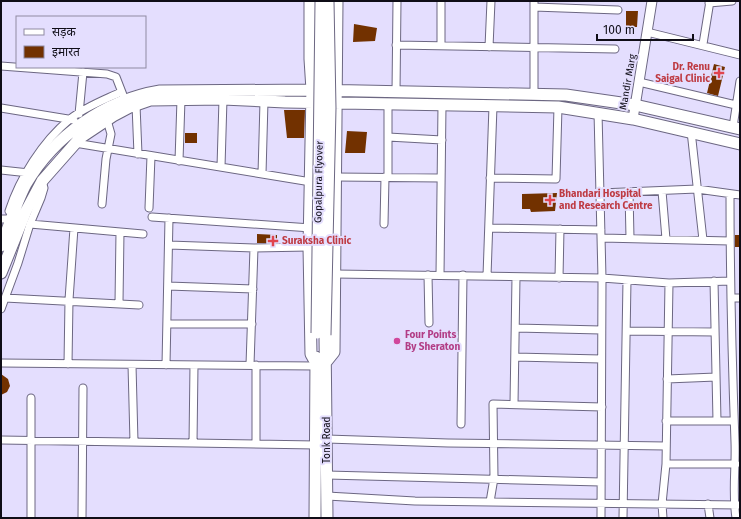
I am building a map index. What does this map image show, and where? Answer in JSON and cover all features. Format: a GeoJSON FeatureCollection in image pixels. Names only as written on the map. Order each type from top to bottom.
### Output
{"type":"FeatureCollection","features":[{"type":"Feature","properties":{"kind":"main road"},"geometry":{"type":"LineString","coordinates":[[310,1],[312,90],[311,228],[309,247],[310,354],[320,364],[334,352],[337,1]]}},
{"type":"Feature","properties":{"kind":"main road","name":"Gopalpura Flyover"},"geometry":{"type":"LineString","coordinates":[[321,1],[321,334]]}},
{"type":"Feature","properties":{"kind":"main road","name":"Gopalpura Flyover"},"geometry":{"type":"LineString","coordinates":[[320,364],[330,108],[328,1]]}},
{"type":"Feature","properties":{"kind":"main road"},"geometry":{"type":"LineString","coordinates":[[310,19],[337,18]]}},
{"type":"Feature","properties":{"kind":"main road"},"geometry":{"type":"LineString","coordinates":[[1,246],[26,185],[56,145],[82,118],[110,106],[123,95],[160,91],[312,90],[566,95],[635,105],[736,128]]}},
{"type":"Feature","properties":{"kind":"main road"},"geometry":{"type":"LineString","coordinates":[[33,176],[107,120],[136,105],[150,100],[223,99],[337,103],[558,107],[598,112],[633,119],[740,144]]}},
{"type":"Feature","properties":{"kind":"main road"},"geometry":{"type":"LineString","coordinates":[[1,273],[35,193],[33,176]]}},
{"type":"Feature","properties":{"kind":"main road"},"geometry":{"type":"LineString","coordinates":[[311,209],[336,210]]}},
{"type":"Feature","properties":{"kind":"main road","name":"Tonk Road"},"geometry":{"type":"LineString","coordinates":[[320,364],[327,439],[327,518]]}},
{"type":"Feature","properties":{"kind":"main road","name":"Tonk Road"},"geometry":{"type":"LineString","coordinates":[[315,518],[316,445],[320,364]]}},
{"type":"Feature","properties":{"kind":"street"},"geometry":{"type":"LineString","coordinates":[[396,92],[397,1]]}},
{"type":"Feature","properties":{"kind":"street"},"geometry":{"type":"LineString","coordinates":[[441,1],[441,46]]}},
{"type":"Feature","properties":{"kind":"street"},"geometry":{"type":"LineString","coordinates":[[489,47],[491,1]]}},
{"type":"Feature","properties":{"kind":"street","name":"Mandir Marg"},"geometry":{"type":"LineString","coordinates":[[633,119],[652,1]]}},
{"type":"Feature","properties":{"kind":"street"},"geometry":{"type":"LineString","coordinates":[[703,44],[709,2],[732,1]]}},
{"type":"Feature","properties":{"kind":"street"},"geometry":{"type":"LineString","coordinates":[[534,94],[534,4],[618,10]]}},
{"type":"Feature","properties":{"kind":"street"},"geometry":{"type":"LineString","coordinates":[[647,32],[703,44],[740,55]]}},
{"type":"Feature","properties":{"kind":"street"},"geometry":{"type":"LineString","coordinates":[[396,45],[615,49]]}},
{"type":"Feature","properties":{"kind":"street"},"geometry":{"type":"LineString","coordinates":[[1,66],[16,67]]}},
{"type":"Feature","properties":{"kind":"street"},"geometry":{"type":"LineString","coordinates":[[28,68],[112,75],[116,78],[123,95]]}},
{"type":"Feature","properties":{"kind":"street"},"geometry":{"type":"LineString","coordinates":[[1,108],[70,119],[82,118],[83,72]]}},
{"type":"Feature","properties":{"kind":"street"},"geometry":{"type":"LineString","coordinates":[[736,128],[740,81]]}},
{"type":"Feature","properties":{"kind":"street"},"geometry":{"type":"LineString","coordinates":[[639,82],[738,106]]}},
{"type":"Feature","properties":{"kind":"street"},"geometry":{"type":"LineString","coordinates":[[179,161],[180,99]]}},
{"type":"Feature","properties":{"kind":"street"},"geometry":{"type":"LineString","coordinates":[[220,167],[223,99]]}},
{"type":"Feature","properties":{"kind":"street"},"geometry":{"type":"LineString","coordinates":[[262,174],[264,101]]}},
{"type":"Feature","properties":{"kind":"street"},"geometry":{"type":"LineString","coordinates":[[384,224],[387,177],[388,103]]}},
{"type":"Feature","properties":{"kind":"street"},"geometry":{"type":"LineString","coordinates":[[440,275],[442,104]]}},
{"type":"Feature","properties":{"kind":"street"},"geometry":{"type":"LineString","coordinates":[[136,105],[138,154]]}},
{"type":"Feature","properties":{"kind":"street"},"geometry":{"type":"LineString","coordinates":[[487,276],[493,106]]}},
{"type":"Feature","properties":{"kind":"street"},"geometry":{"type":"LineString","coordinates":[[490,178],[556,180],[558,107]]}},
{"type":"Feature","properties":{"kind":"street"},"geometry":{"type":"LineString","coordinates":[[598,112],[602,238],[601,518]]}},
{"type":"Feature","properties":{"kind":"street"},"geometry":{"type":"LineString","coordinates":[[1,232],[3,219],[14,194],[33,176],[70,119]]}},
{"type":"Feature","properties":{"kind":"street"},"geometry":{"type":"LineString","coordinates":[[102,204],[107,148],[111,129],[107,120]]}},
{"type":"Feature","properties":{"kind":"street"},"geometry":{"type":"LineString","coordinates":[[691,132],[703,240]]}},
{"type":"Feature","properties":{"kind":"street"},"geometry":{"type":"LineString","coordinates":[[388,137],[442,140]]}},
{"type":"Feature","properties":{"kind":"street"},"geometry":{"type":"LineString","coordinates":[[75,143],[311,182]]}},
{"type":"Feature","properties":{"kind":"street"},"geometry":{"type":"LineString","coordinates":[[149,208],[151,156]]}},
{"type":"Feature","properties":{"kind":"street"},"geometry":{"type":"LineString","coordinates":[[1,170],[33,176],[44,188],[1,309]]}},
{"type":"Feature","properties":{"kind":"street"},"geometry":{"type":"LineString","coordinates":[[336,177],[441,178]]}},
{"type":"Feature","properties":{"kind":"street"},"geometry":{"type":"LineString","coordinates":[[600,193],[697,189],[740,195]]}},
{"type":"Feature","properties":{"kind":"street"},"geometry":{"type":"LineString","coordinates":[[662,191],[666,239]]}},
{"type":"Feature","properties":{"kind":"street"},"geometry":{"type":"LineString","coordinates":[[629,192],[630,238]]}},
{"type":"Feature","properties":{"kind":"street"},"geometry":{"type":"LineString","coordinates":[[730,194],[731,338],[734,421],[738,454],[736,464],[736,518]]}},
{"type":"Feature","properties":{"kind":"street"},"geometry":{"type":"LineString","coordinates":[[152,217],[311,228]]}},
{"type":"Feature","properties":{"kind":"street"},"geometry":{"type":"LineString","coordinates":[[166,365],[170,218]]}},
{"type":"Feature","properties":{"kind":"street"},"geometry":{"type":"LineString","coordinates":[[30,224],[143,234]]}},
{"type":"Feature","properties":{"kind":"street"},"geometry":{"type":"LineString","coordinates":[[68,364],[69,300],[74,228]]}},
{"type":"Feature","properties":{"kind":"street"},"geometry":{"type":"LineString","coordinates":[[489,228],[601,230]]}},
{"type":"Feature","properties":{"kind":"street"},"geometry":{"type":"LineString","coordinates":[[559,278],[560,229]]}},
{"type":"Feature","properties":{"kind":"street"},"geometry":{"type":"LineString","coordinates":[[119,303],[120,232]]}},
{"type":"Feature","properties":{"kind":"street"},"geometry":{"type":"LineString","coordinates":[[602,238],[730,241]]}},
{"type":"Feature","properties":{"kind":"street"},"geometry":{"type":"LineString","coordinates":[[169,245],[254,248],[309,247]]}},
{"type":"Feature","properties":{"kind":"street"},"geometry":{"type":"LineString","coordinates":[[254,248],[252,324],[256,444]]}},
{"type":"Feature","properties":{"kind":"street"},"geometry":{"type":"LineString","coordinates":[[335,274],[602,278],[669,283],[730,281]]}},
{"type":"Feature","properties":{"kind":"street"},"geometry":{"type":"LineString","coordinates":[[428,275],[429,323]]}},
{"type":"Feature","properties":{"kind":"street"},"geometry":{"type":"LineString","coordinates":[[461,424],[463,275]]}},
{"type":"Feature","properties":{"kind":"street"},"geometry":{"type":"LineString","coordinates":[[514,404],[516,277]]}},
{"type":"Feature","properties":{"kind":"street"},"geometry":{"type":"LineString","coordinates":[[623,518],[626,445],[627,280]]}},
{"type":"Feature","properties":{"kind":"street"},"geometry":{"type":"LineString","coordinates":[[714,281],[717,421]]}},
{"type":"Feature","properties":{"kind":"street"},"geometry":{"type":"LineString","coordinates":[[663,518],[662,504],[666,464],[669,283]]}},
{"type":"Feature","properties":{"kind":"street"},"geometry":{"type":"LineString","coordinates":[[168,286],[253,289]]}},
{"type":"Feature","properties":{"kind":"street"},"geometry":{"type":"LineString","coordinates":[[5,298],[139,304]]}},
{"type":"Feature","properties":{"kind":"street"},"geometry":{"type":"LineString","coordinates":[[730,298],[740,298]]}},
{"type":"Feature","properties":{"kind":"street"},"geometry":{"type":"LineString","coordinates":[[167,324],[252,324]]}},
{"type":"Feature","properties":{"kind":"street"},"geometry":{"type":"LineString","coordinates":[[516,328],[601,330]]}},
{"type":"Feature","properties":{"kind":"street"},"geometry":{"type":"LineString","coordinates":[[627,331],[715,332]]}},
{"type":"Feature","properties":{"kind":"street"},"geometry":{"type":"LineString","coordinates":[[731,338],[740,338]]}},
{"type":"Feature","properties":{"kind":"street"},"geometry":{"type":"LineString","coordinates":[[515,357],[601,359]]}},
{"type":"Feature","properties":{"kind":"street"},"geometry":{"type":"LineString","coordinates":[[1,363],[132,365],[320,364]]}},
{"type":"Feature","properties":{"kind":"street"},"geometry":{"type":"LineString","coordinates":[[193,444],[194,364]]}},
{"type":"Feature","properties":{"kind":"street"},"geometry":{"type":"LineString","coordinates":[[132,365],[134,442]]}},
{"type":"Feature","properties":{"kind":"street"},"geometry":{"type":"LineString","coordinates":[[667,379],[716,377]]}},
{"type":"Feature","properties":{"kind":"street"},"geometry":{"type":"LineString","coordinates":[[82,518],[83,388]]}},
{"type":"Feature","properties":{"kind":"street"},"geometry":{"type":"LineString","coordinates":[[31,398],[31,518]]}},
{"type":"Feature","properties":{"kind":"street"},"geometry":{"type":"LineString","coordinates":[[490,502],[494,478],[493,404],[602,407]]}},
{"type":"Feature","properties":{"kind":"street"},"geometry":{"type":"LineString","coordinates":[[666,421],[734,421]]}},
{"type":"Feature","properties":{"kind":"street"},"geometry":{"type":"LineString","coordinates":[[327,439],[494,444],[666,446]]}},
{"type":"Feature","properties":{"kind":"street"},"geometry":{"type":"LineString","coordinates":[[1,440],[316,445]]}},
{"type":"Feature","properties":{"kind":"street"},"geometry":{"type":"LineString","coordinates":[[666,464],[736,464]]}},
{"type":"Feature","properties":{"kind":"street"},"geometry":{"type":"LineString","coordinates":[[327,475],[494,478],[601,482]]}},
{"type":"Feature","properties":{"kind":"street"},"geometry":{"type":"LineString","coordinates":[[327,496],[415,501],[737,505]]}},
{"type":"Feature","properties":{"kind":"street"},"geometry":{"type":"LineString","coordinates":[[708,504],[710,518]]}},
{"type":"Feature","properties":{"kind":"building"},"geometry":{"type":"Polygon","coordinates":[[[626,11],[638,11],[637,27],[626,27],[626,11]]]}},
{"type":"Feature","properties":{"kind":"building"},"geometry":{"type":"Polygon","coordinates":[[[354,24],[377,28],[375,41],[353,42],[354,24]]]}},
{"type":"Feature","properties":{"kind":"building"},"geometry":{"type":"Polygon","coordinates":[[[714,64],[725,67],[718,96],[707,93],[714,64]]]}},
{"type":"Feature","properties":{"kind":"building"},"geometry":{"type":"Polygon","coordinates":[[[284,110],[305,110],[304,138],[287,138],[284,110]]]}},
{"type":"Feature","properties":{"kind":"building"},"geometry":{"type":"Polygon","coordinates":[[[347,131],[367,132],[365,153],[345,153],[347,131]]]}},
{"type":"Feature","properties":{"kind":"building"},"geometry":{"type":"Polygon","coordinates":[[[185,133],[197,133],[197,143],[185,143],[185,133]]]}},
{"type":"Feature","properties":{"kind":"building"},"geometry":{"type":"Polygon","coordinates":[[[557,193],[555,211],[531,212],[530,209],[522,209],[522,194],[557,193]]]}},
{"type":"Feature","properties":{"kind":"building"},"geometry":{"type":"Polygon","coordinates":[[[257,234],[277,235],[277,243],[257,243],[257,234]]]}},
{"type":"Feature","properties":{"kind":"building"},"geometry":{"type":"Polygon","coordinates":[[[735,235],[740,235],[740,247],[735,247],[735,235]]]}},
{"type":"Feature","properties":{"kind":"building"},"geometry":{"type":"Polygon","coordinates":[[[1,374],[8,379],[10,386],[7,392],[1,395],[1,374]]]}},
{"type":"Feature","properties":{"kind":"place","name":"Dr. Renu Saigal Clinic"},"geometry":{"type":"Point","coordinates":[719,73]}},
{"type":"Feature","properties":{"kind":"place","name":"Bhandari Hospital and Research Centre"},"geometry":{"type":"Point","coordinates":[550,200]}},
{"type":"Feature","properties":{"kind":"place","name":"Suraksha Clinic"},"geometry":{"type":"Point","coordinates":[273,241]}},
{"type":"Feature","properties":{"kind":"place","name":"Four Points By Sheraton"},"geometry":{"type":"Point","coordinates":[397,341]}}]}
